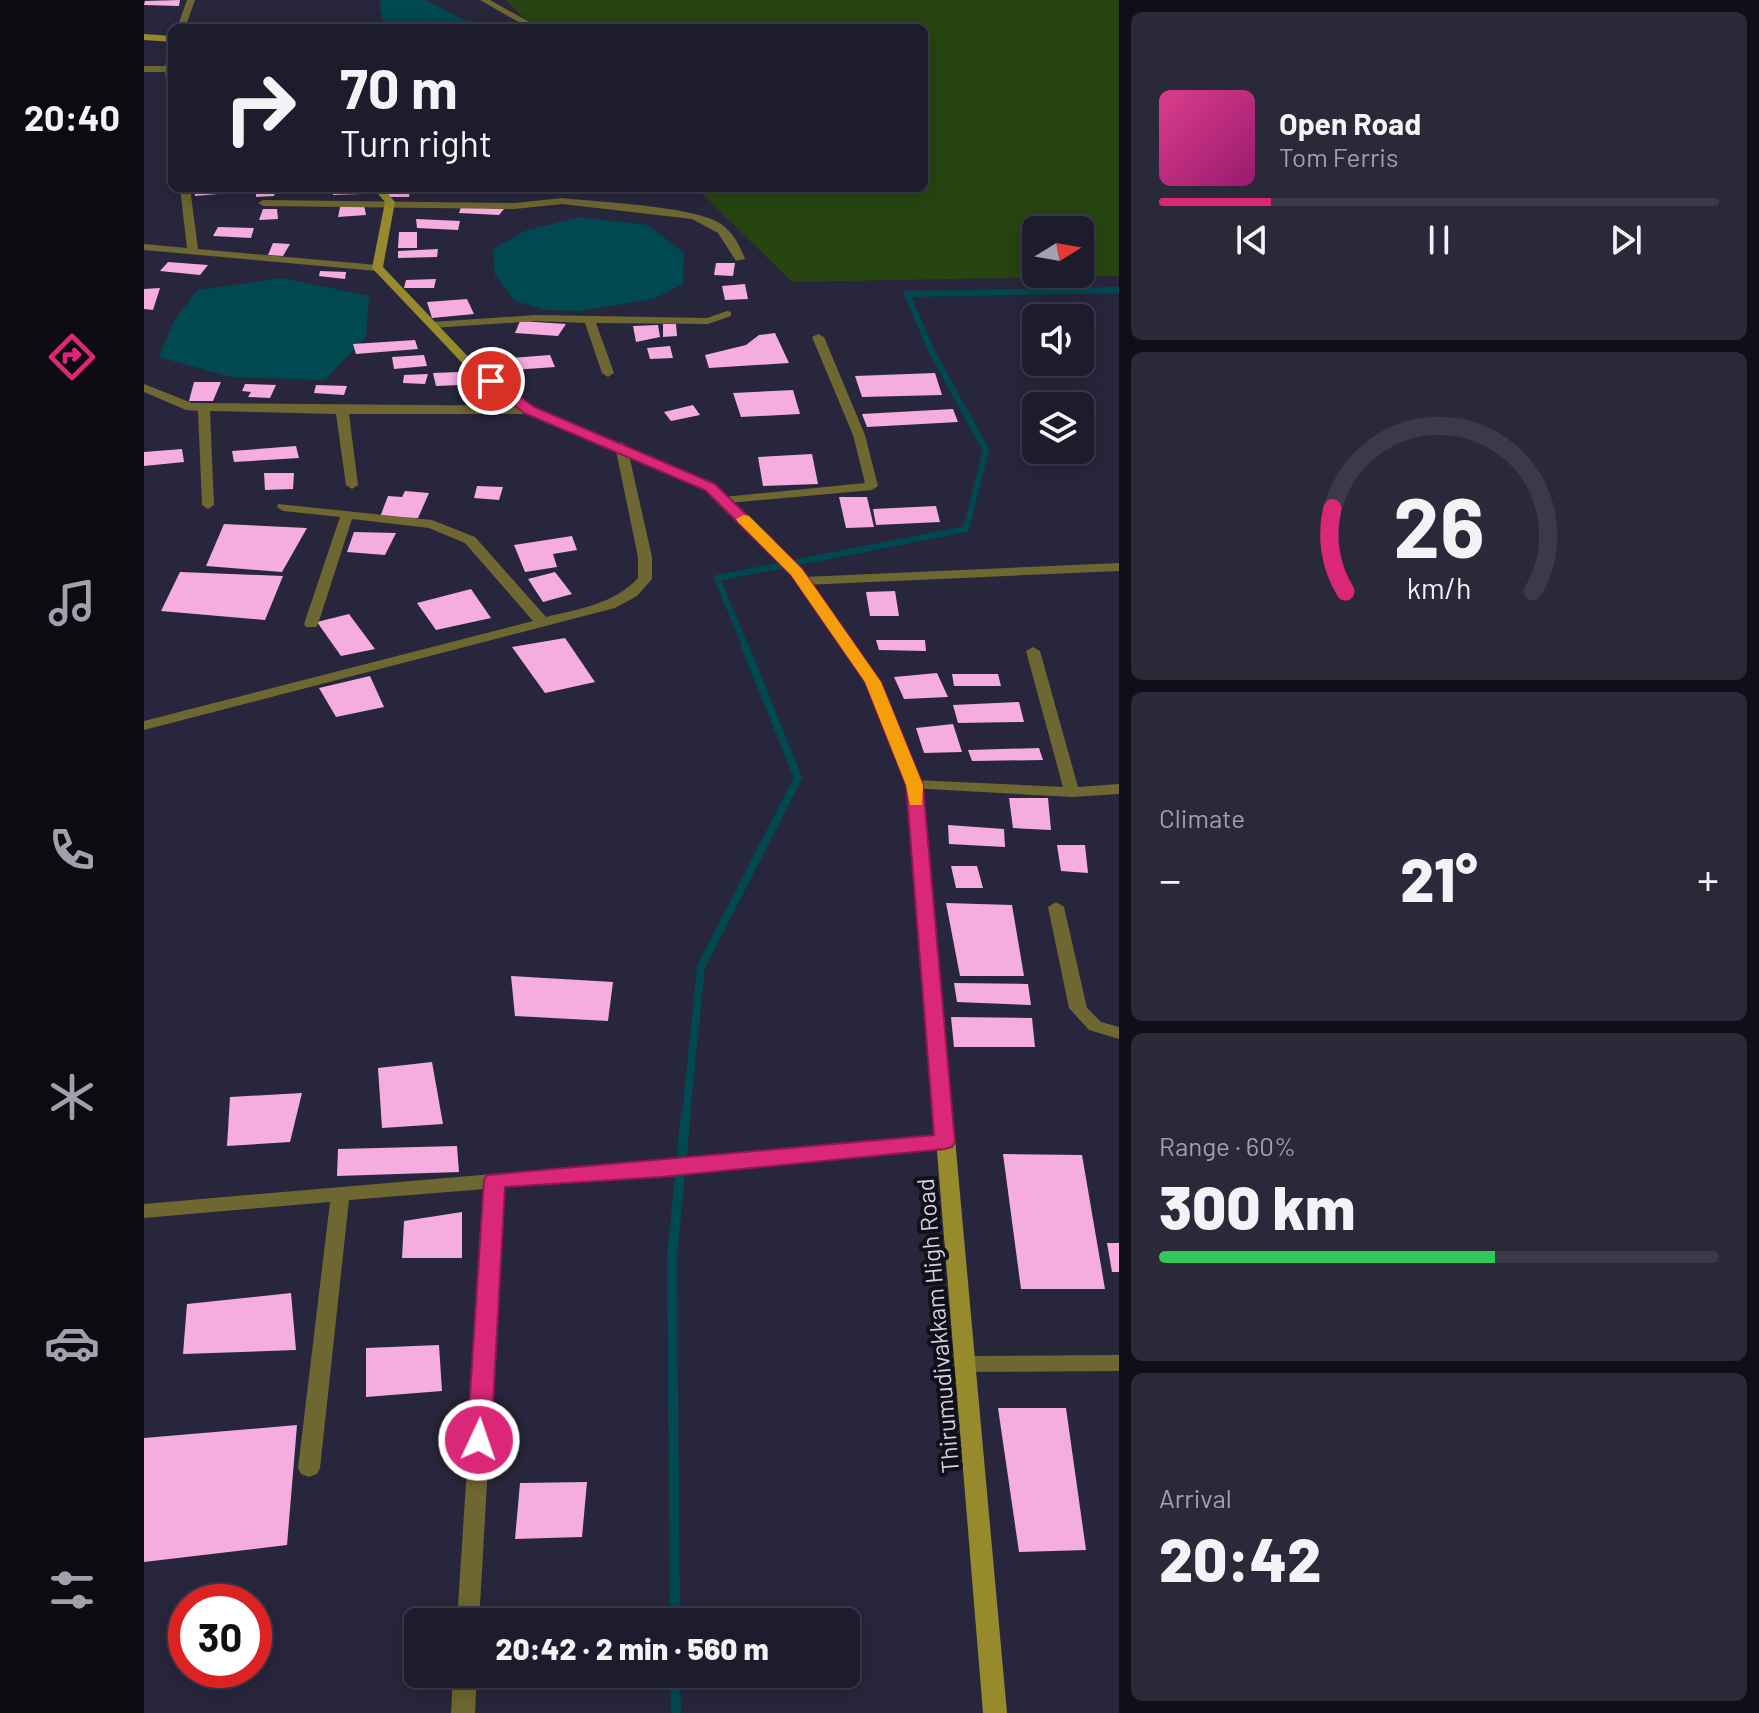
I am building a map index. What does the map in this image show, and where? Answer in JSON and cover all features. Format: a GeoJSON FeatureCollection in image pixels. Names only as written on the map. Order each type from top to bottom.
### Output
{"type":"FeatureCollection","features":[{"type":"Feature","properties":{"kind":"street"},"geometry":{"type":"LineString","coordinates":[[182,24],[191,0]]}},
{"type":"Feature","properties":{"kind":"street"},"geometry":{"type":"LineString","coordinates":[[484,0],[529,24]]}},
{"type":"Feature","properties":{"kind":"street"},"geometry":{"type":"LineString","coordinates":[[144,37],[168,39]]}},
{"type":"Feature","properties":{"kind":"street"},"geometry":{"type":"LineString","coordinates":[[144,69],[168,69]]}},
{"type":"Feature","properties":{"kind":"street"},"geometry":{"type":"LineString","coordinates":[[186,192],[193,251]]}},
{"type":"Feature","properties":{"kind":"street"},"geometry":{"type":"LineString","coordinates":[[381,192],[390,202]]}},
{"type":"Feature","properties":{"kind":"street"},"geometry":{"type":"LineString","coordinates":[[263,203],[390,202],[515,206],[562,201],[692,216],[705,219],[723,230],[740,259]]}},
{"type":"Feature","properties":{"kind":"street"},"geometry":{"type":"LineString","coordinates":[[144,247],[377,268],[390,202]]}},
{"type":"Feature","properties":{"kind":"street","name":"Thirumudivakkam High Road"},"geometry":{"type":"LineString","coordinates":[[377,268],[471,366],[529,410],[621,446],[710,487],[800,576],[873,682],[915,785],[995,1713]]}},
{"type":"Feature","properties":{"kind":"street"},"geometry":{"type":"LineString","coordinates":[[432,325],[536,318],[685,322],[719,319],[727,314]]}},
{"type":"Feature","properties":{"kind":"street"},"geometry":{"type":"LineString","coordinates":[[590,321],[608,373]]}},
{"type":"Feature","properties":{"kind":"street"},"geometry":{"type":"LineString","coordinates":[[723,501],[872,486],[859,435],[818,337]]}},
{"type":"Feature","properties":{"kind":"street"},"geometry":{"type":"LineString","coordinates":[[144,388],[190,407],[529,410]]}},
{"type":"Feature","properties":{"kind":"street"},"geometry":{"type":"LineString","coordinates":[[204,407],[208,505]]}},
{"type":"Feature","properties":{"kind":"street"},"geometry":{"type":"LineString","coordinates":[[342,410],[352,485]]}},
{"type":"Feature","properties":{"kind":"street"},"geometry":{"type":"LineString","coordinates":[[144,726],[610,605],[632,593],[645,579],[645,557],[621,446]]}},
{"type":"Feature","properties":{"kind":"street"},"geometry":{"type":"LineString","coordinates":[[283,507],[432,524],[453,531],[470,540],[542,622]]}},
{"type":"Feature","properties":{"kind":"street"},"geometry":{"type":"LineString","coordinates":[[311,624],[347,515]]}},
{"type":"Feature","properties":{"kind":"street"},"geometry":{"type":"LineString","coordinates":[[800,576],[1119,567]]}},
{"type":"Feature","properties":{"kind":"street"},"geometry":{"type":"LineString","coordinates":[[1033,651],[1072,792]]}},
{"type":"Feature","properties":{"kind":"street"},"geometry":{"type":"LineString","coordinates":[[915,785],[1072,792],[1119,789]]}},
{"type":"Feature","properties":{"kind":"street"},"geometry":{"type":"LineString","coordinates":[[1056,907],[1078,1008],[1087,1022],[1099,1030],[1119,1033]]}},
{"type":"Feature","properties":{"kind":"street"},"geometry":{"type":"LineString","coordinates":[[144,1211],[495,1180],[661,1169],[945,1142]]}},
{"type":"Feature","properties":{"kind":"street"},"geometry":{"type":"LineString","coordinates":[[469,1608],[495,1180]]}},
{"type":"Feature","properties":{"kind":"street"},"geometry":{"type":"LineString","coordinates":[[309,1468],[340,1193]]}},
{"type":"Feature","properties":{"kind":"street"},"geometry":{"type":"LineString","coordinates":[[965,1364],[1119,1363]]}},
{"type":"Feature","properties":{"kind":"street"},"geometry":{"type":"LineString","coordinates":[[463,1713],[464,1688]]}},
{"type":"Feature","properties":{"kind":"green space"},"geometry":{"type":"Polygon","coordinates":[[[506,0],[1119,0],[1119,276],[1094,276],[1094,216],[1022,216],[1022,278],[792,282],[700,192],[928,192],[928,24],[530,24],[506,0]]]}},
{"type":"Feature","properties":{"kind":"shaded area"},"geometry":{"type":"Polygon","coordinates":[[[381,0],[426,0],[464,20],[479,24],[386,24],[379,5],[381,0]]]}},
{"type":"Feature","properties":{"kind":"shaded area"},"geometry":{"type":"Polygon","coordinates":[[[580,217],[648,225],[684,253],[683,284],[654,299],[581,311],[545,310],[515,301],[495,275],[493,249],[525,231],[580,217]]]}},
{"type":"Feature","properties":{"kind":"shaded area"},"geometry":{"type":"Polygon","coordinates":[[[282,278],[369,296],[366,337],[325,380],[230,377],[159,357],[174,321],[197,290],[282,278]]]}},
{"type":"Feature","properties":{"kind":"building"},"geometry":{"type":"Polygon","coordinates":[[[180,0],[179,6],[144,5],[145,1],[180,0]]]}},
{"type":"Feature","properties":{"kind":"building"},"geometry":{"type":"Polygon","coordinates":[[[194,192],[230,193],[195,196],[194,192]]]}},
{"type":"Feature","properties":{"kind":"building"},"geometry":{"type":"Polygon","coordinates":[[[256,192],[276,192],[274,196],[256,197],[256,192]]]}},
{"type":"Feature","properties":{"kind":"building"},"geometry":{"type":"Polygon","coordinates":[[[333,192],[362,194],[333,195],[333,192]]]}},
{"type":"Feature","properties":{"kind":"building"},"geometry":{"type":"Polygon","coordinates":[[[387,192],[410,192],[409,197],[388,197],[387,192]]]}},
{"type":"Feature","properties":{"kind":"building"},"geometry":{"type":"Polygon","coordinates":[[[364,205],[366,215],[338,217],[340,207],[364,205]]]}},
{"type":"Feature","properties":{"kind":"building"},"geometry":{"type":"Polygon","coordinates":[[[461,207],[504,209],[499,215],[459,213],[461,207]]]}},
{"type":"Feature","properties":{"kind":"building"},"geometry":{"type":"Polygon","coordinates":[[[263,209],[277,209],[278,219],[259,220],[263,209]]]}},
{"type":"Feature","properties":{"kind":"building"},"geometry":{"type":"Polygon","coordinates":[[[416,219],[460,221],[458,230],[417,228],[416,219]]]}},
{"type":"Feature","properties":{"kind":"building"},"geometry":{"type":"Polygon","coordinates":[[[218,227],[254,228],[251,238],[213,236],[218,227]]]}},
{"type":"Feature","properties":{"kind":"building"},"geometry":{"type":"Polygon","coordinates":[[[399,232],[417,232],[417,248],[398,248],[399,232]]]}},
{"type":"Feature","properties":{"kind":"building"},"geometry":{"type":"Polygon","coordinates":[[[273,243],[290,244],[283,256],[268,255],[273,243]]]}},
{"type":"Feature","properties":{"kind":"building"},"geometry":{"type":"Polygon","coordinates":[[[438,249],[437,257],[398,258],[398,251],[438,249]]]}},
{"type":"Feature","properties":{"kind":"building"},"geometry":{"type":"Polygon","coordinates":[[[168,262],[208,265],[200,275],[160,271],[168,262]]]}},
{"type":"Feature","properties":{"kind":"building"},"geometry":{"type":"Polygon","coordinates":[[[716,263],[735,263],[733,276],[714,275],[716,263]]]}},
{"type":"Feature","properties":{"kind":"building"},"geometry":{"type":"Polygon","coordinates":[[[320,271],[346,272],[345,279],[319,276],[320,271]]]}},
{"type":"Feature","properties":{"kind":"building"},"geometry":{"type":"Polygon","coordinates":[[[436,279],[434,288],[404,288],[406,280],[436,279]]]}},
{"type":"Feature","properties":{"kind":"building"},"geometry":{"type":"Polygon","coordinates":[[[745,284],[748,299],[725,300],[722,286],[745,284]]]}},
{"type":"Feature","properties":{"kind":"building"},"geometry":{"type":"Polygon","coordinates":[[[160,288],[153,310],[144,309],[144,289],[160,288]]]}},
{"type":"Feature","properties":{"kind":"building"},"geometry":{"type":"Polygon","coordinates":[[[467,299],[474,314],[432,318],[427,302],[467,299]]]}},
{"type":"Feature","properties":{"kind":"building"},"geometry":{"type":"Polygon","coordinates":[[[520,321],[566,324],[558,336],[515,333],[520,321]]]}},
{"type":"Feature","properties":{"kind":"building"},"geometry":{"type":"Polygon","coordinates":[[[663,324],[676,324],[677,336],[663,337],[663,324]]]}},
{"type":"Feature","properties":{"kind":"building"},"geometry":{"type":"Polygon","coordinates":[[[658,325],[660,337],[636,342],[633,326],[658,325]]]}},
{"type":"Feature","properties":{"kind":"building"},"geometry":{"type":"Polygon","coordinates":[[[775,333],[789,363],[709,368],[705,355],[746,345],[759,335],[775,333]]]}},
{"type":"Feature","properties":{"kind":"building"},"geometry":{"type":"Polygon","coordinates":[[[415,340],[418,349],[356,354],[353,344],[415,340]]]}},
{"type":"Feature","properties":{"kind":"building"},"geometry":{"type":"Polygon","coordinates":[[[670,346],[673,358],[650,359],[647,348],[670,346]]]}},
{"type":"Feature","properties":{"kind":"building"},"geometry":{"type":"Polygon","coordinates":[[[424,355],[427,366],[394,369],[392,357],[424,355]]]}},
{"type":"Feature","properties":{"kind":"building"},"geometry":{"type":"Polygon","coordinates":[[[550,355],[555,367],[513,370],[511,358],[550,355]]]}},
{"type":"Feature","properties":{"kind":"building"},"geometry":{"type":"Polygon","coordinates":[[[460,372],[460,385],[436,386],[433,373],[460,372]]]}},
{"type":"Feature","properties":{"kind":"building"},"geometry":{"type":"Polygon","coordinates":[[[935,373],[942,395],[862,397],[855,376],[935,373]]]}},
{"type":"Feature","properties":{"kind":"building"},"geometry":{"type":"Polygon","coordinates":[[[428,374],[425,384],[403,383],[404,375],[428,374]]]}},
{"type":"Feature","properties":{"kind":"building"},"geometry":{"type":"Polygon","coordinates":[[[194,382],[221,382],[213,401],[189,401],[194,382]]]}},
{"type":"Feature","properties":{"kind":"building"},"geometry":{"type":"Polygon","coordinates":[[[245,384],[276,385],[270,398],[248,397],[251,392],[242,391],[245,384]]]}},
{"type":"Feature","properties":{"kind":"building"},"geometry":{"type":"Polygon","coordinates":[[[316,385],[347,386],[344,395],[314,393],[316,385]]]}},
{"type":"Feature","properties":{"kind":"building"},"geometry":{"type":"Polygon","coordinates":[[[793,390],[800,414],[741,417],[733,393],[793,390]]]}},
{"type":"Feature","properties":{"kind":"building"},"geometry":{"type":"Polygon","coordinates":[[[693,405],[700,415],[671,421],[664,412],[693,405]]]}},
{"type":"Feature","properties":{"kind":"building"},"geometry":{"type":"Polygon","coordinates":[[[953,409],[958,422],[867,427],[862,414],[953,409]]]}},
{"type":"Feature","properties":{"kind":"building"},"geometry":{"type":"Polygon","coordinates":[[[296,446],[299,458],[234,462],[232,451],[296,446]]]}},
{"type":"Feature","properties":{"kind":"building"},"geometry":{"type":"Polygon","coordinates":[[[182,449],[184,462],[144,466],[144,452],[182,449]]]}},
{"type":"Feature","properties":{"kind":"building"},"geometry":{"type":"Polygon","coordinates":[[[812,454],[818,484],[763,486],[758,457],[812,454]]]}},
{"type":"Feature","properties":{"kind":"building"},"geometry":{"type":"Polygon","coordinates":[[[264,473],[294,473],[293,489],[265,490],[264,473]]]}},
{"type":"Feature","properties":{"kind":"building"},"geometry":{"type":"Polygon","coordinates":[[[477,486],[503,487],[499,500],[474,498],[477,486]]]}},
{"type":"Feature","properties":{"kind":"building"},"geometry":{"type":"Polygon","coordinates":[[[405,491],[429,493],[418,518],[380,517],[388,496],[402,497],[405,491]]]}},
{"type":"Feature","properties":{"kind":"building"},"geometry":{"type":"Polygon","coordinates":[[[839,497],[867,497],[874,527],[846,528],[839,497]]]}},
{"type":"Feature","properties":{"kind":"building"},"geometry":{"type":"Polygon","coordinates":[[[936,506],[940,522],[876,525],[873,509],[936,506]]]}},
{"type":"Feature","properties":{"kind":"building"},"geometry":{"type":"Polygon","coordinates":[[[224,524],[307,528],[282,572],[206,566],[224,524]]]}},
{"type":"Feature","properties":{"kind":"building"},"geometry":{"type":"Polygon","coordinates":[[[354,532],[396,533],[385,555],[347,552],[354,532]]]}},
{"type":"Feature","properties":{"kind":"building"},"geometry":{"type":"Polygon","coordinates":[[[572,536],[577,550],[553,554],[557,567],[525,572],[514,545],[572,536]]]}},
{"type":"Feature","properties":{"kind":"building"},"geometry":{"type":"Polygon","coordinates":[[[180,572],[283,576],[265,620],[161,611],[180,572]]]}},
{"type":"Feature","properties":{"kind":"building"},"geometry":{"type":"Polygon","coordinates":[[[555,572],[572,594],[543,602],[528,579],[555,572]]]}},
{"type":"Feature","properties":{"kind":"building"},"geometry":{"type":"Polygon","coordinates":[[[471,589],[491,618],[436,630],[417,603],[471,589]]]}},
{"type":"Feature","properties":{"kind":"building"},"geometry":{"type":"Polygon","coordinates":[[[895,591],[899,616],[870,616],[866,592],[895,591]]]}},
{"type":"Feature","properties":{"kind":"building"},"geometry":{"type":"Polygon","coordinates":[[[349,614],[375,649],[341,656],[317,622],[349,614]]]}},
{"type":"Feature","properties":{"kind":"building"},"geometry":{"type":"Polygon","coordinates":[[[565,638],[595,682],[545,693],[512,647],[565,638]]]}},
{"type":"Feature","properties":{"kind":"building"},"geometry":{"type":"Polygon","coordinates":[[[876,640],[925,640],[926,651],[879,650],[876,640]]]}},
{"type":"Feature","properties":{"kind":"building"},"geometry":{"type":"Polygon","coordinates":[[[937,673],[948,697],[904,699],[894,677],[937,673]]]}},
{"type":"Feature","properties":{"kind":"building"},"geometry":{"type":"Polygon","coordinates":[[[952,674],[998,674],[1001,686],[954,686],[952,674]]]}},
{"type":"Feature","properties":{"kind":"building"},"geometry":{"type":"Polygon","coordinates":[[[370,676],[384,707],[336,717],[319,688],[370,676]]]}},
{"type":"Feature","properties":{"kind":"building"},"geometry":{"type":"Polygon","coordinates":[[[1019,702],[1024,722],[958,723],[953,705],[1019,702]]]}},
{"type":"Feature","properties":{"kind":"building"},"geometry":{"type":"Polygon","coordinates":[[[953,724],[962,752],[924,753],[916,728],[953,724]]]}},
{"type":"Feature","properties":{"kind":"building"},"geometry":{"type":"Polygon","coordinates":[[[1039,748],[1043,760],[972,761],[968,750],[1039,748]]]}},
{"type":"Feature","properties":{"kind":"building"},"geometry":{"type":"Polygon","coordinates":[[[1009,798],[1048,798],[1051,830],[1013,828],[1009,798]]]}},
{"type":"Feature","properties":{"kind":"building"},"geometry":{"type":"Polygon","coordinates":[[[948,825],[1004,829],[1005,847],[949,844],[948,825]]]}},
{"type":"Feature","properties":{"kind":"building"},"geometry":{"type":"Polygon","coordinates":[[[1057,845],[1085,845],[1088,873],[1061,871],[1057,845]]]}},
{"type":"Feature","properties":{"kind":"building"},"geometry":{"type":"Polygon","coordinates":[[[951,866],[977,866],[983,888],[956,888],[951,866]]]}},
{"type":"Feature","properties":{"kind":"building"},"geometry":{"type":"Polygon","coordinates":[[[946,903],[1012,905],[1024,976],[960,976],[946,903]]]}},
{"type":"Feature","properties":{"kind":"building"},"geometry":{"type":"Polygon","coordinates":[[[511,976],[613,982],[608,1021],[515,1016],[511,976]]]}},
{"type":"Feature","properties":{"kind":"building"},"geometry":{"type":"Polygon","coordinates":[[[954,983],[1028,984],[1031,1005],[957,1002],[954,983]]]}},
{"type":"Feature","properties":{"kind":"building"},"geometry":{"type":"Polygon","coordinates":[[[951,1017],[1032,1018],[1035,1047],[954,1047],[951,1017]]]}},
{"type":"Feature","properties":{"kind":"building"},"geometry":{"type":"Polygon","coordinates":[[[432,1062],[443,1124],[382,1128],[378,1068],[432,1062]]]}},
{"type":"Feature","properties":{"kind":"building"},"geometry":{"type":"Polygon","coordinates":[[[302,1093],[290,1142],[227,1146],[230,1097],[302,1093]]]}},
{"type":"Feature","properties":{"kind":"building"},"geometry":{"type":"Polygon","coordinates":[[[457,1146],[459,1172],[337,1176],[338,1149],[457,1146]]]}},
{"type":"Feature","properties":{"kind":"building"},"geometry":{"type":"Polygon","coordinates":[[[1003,1154],[1082,1155],[1105,1289],[1021,1289],[1003,1154]]]}},
{"type":"Feature","properties":{"kind":"building"},"geometry":{"type":"Polygon","coordinates":[[[462,1212],[462,1258],[402,1258],[404,1221],[462,1212]]]}},
{"type":"Feature","properties":{"kind":"building"},"geometry":{"type":"Polygon","coordinates":[[[1107,1243],[1119,1243],[1119,1272],[1112,1272],[1107,1243]]]}},
{"type":"Feature","properties":{"kind":"building"},"geometry":{"type":"Polygon","coordinates":[[[291,1293],[296,1350],[183,1354],[187,1304],[291,1293]]]}},
{"type":"Feature","properties":{"kind":"building"},"geometry":{"type":"Polygon","coordinates":[[[439,1345],[442,1391],[366,1397],[366,1348],[439,1345]]]}},
{"type":"Feature","properties":{"kind":"building"},"geometry":{"type":"Polygon","coordinates":[[[998,1408],[1066,1408],[1086,1550],[1019,1552],[998,1408]]]}},
{"type":"Feature","properties":{"kind":"building"},"geometry":{"type":"Polygon","coordinates":[[[297,1425],[287,1545],[144,1562],[144,1438],[297,1425]]]}},
{"type":"Feature","properties":{"kind":"building"},"geometry":{"type":"Polygon","coordinates":[[[587,1482],[582,1537],[515,1539],[520,1483],[587,1482]]]}},
{"type":"Feature","properties":{"kind":"waterway"},"geometry":{"type":"LineString","coordinates":[[746,648],[717,578],[966,529],[986,450],[931,350],[907,294],[1119,290]]}},
{"type":"Feature","properties":{"kind":"waterway"},"geometry":{"type":"LineString","coordinates":[[686,1115],[701,967],[798,778],[745,646]]}},
{"type":"Feature","properties":{"kind":"waterway"},"geometry":{"type":"LineString","coordinates":[[675,1608],[672,1257],[686,1113]]}},
{"type":"Feature","properties":{"kind":"waterway"},"geometry":{"type":"LineString","coordinates":[[675,1688],[676,1713]]}},
{"type":"Feature","properties":{"kind":"slow traffic"},"geometry":{"type":"LineString","coordinates":[[744,519],[797,572],[873,682],[915,785],[916,801]]}},
{"type":"Feature","properties":{"kind":"route"},"geometry":{"type":"LineString","coordinates":[[479,1440],[495,1180],[661,1169],[945,1142],[915,785],[873,682],[797,572],[710,487],[621,446],[529,410],[491,381]]}}]}
